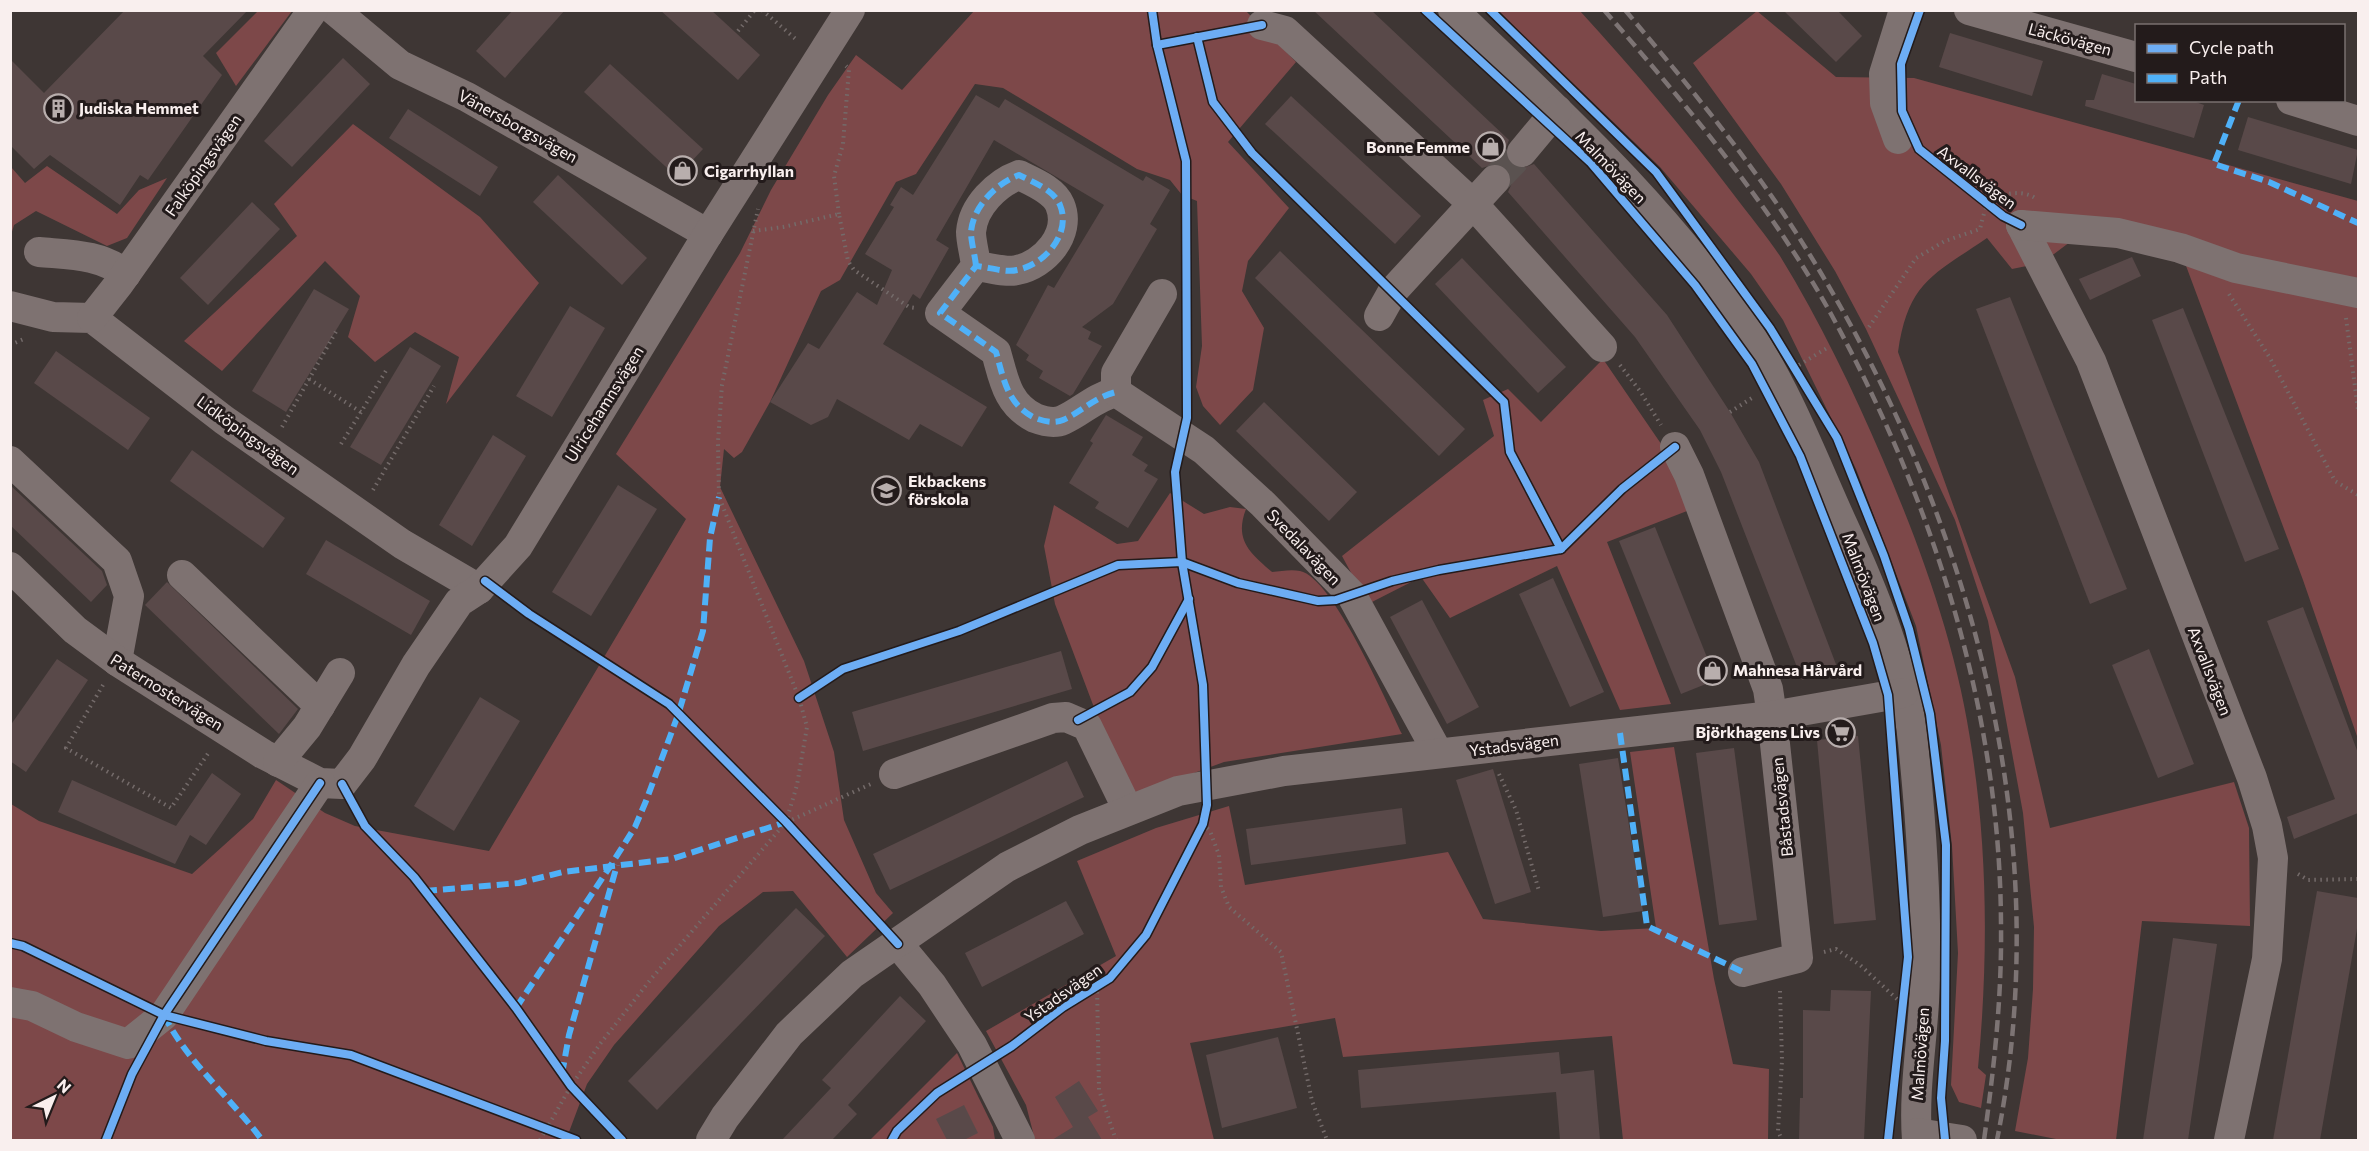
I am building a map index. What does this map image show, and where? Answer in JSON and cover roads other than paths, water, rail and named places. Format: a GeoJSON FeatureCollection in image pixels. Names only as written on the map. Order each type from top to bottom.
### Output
{"type":"FeatureCollection","features":[{"type":"Feature","properties":{"kind":"street","name":"Falköpingsvägen"},"geometry":{"type":"LineString","coordinates":[[92,318],[126,274],[313,10]]}},
{"type":"Feature","properties":{"kind":"street","name":"Vänersborgsvägen"},"geometry":{"type":"LineString","coordinates":[[334,10],[400,65],[467,97],[708,234]]}},
{"type":"Feature","properties":{"kind":"street","name":"Ulricehamnsvägen"},"geometry":{"type":"LineString","coordinates":[[10,1002],[32,1006],[76,1027],[128,1044],[164,1015],[331,783],[362,758],[459,602],[482,585],[518,546],[736,190],[815,40],[850,10]]}},
{"type":"Feature","properties":{"kind":"street","name":"Malmövägen"},"geometry":{"type":"LineString","coordinates":[[1453,10],[1557,110],[1656,213],[1700,265],[1749,334],[1776,381],[1860,562],[1904,693],[1913,738],[1926,907],[1925,983],[1915,1138]]}},
{"type":"Feature","properties":{"kind":"street"},"geometry":{"type":"LineString","coordinates":[[1904,10],[1884,74],[1885,104],[1909,144]]}},
{"type":"Feature","properties":{"kind":"street","name":"Läckövägen"},"geometry":{"type":"LineString","coordinates":[[1969,10],[2135,57]]}},
{"type":"Feature","properties":{"kind":"street"},"geometry":{"type":"LineString","coordinates":[[1262,25],[1285,31],[1473,204],[1602,347]]}},
{"type":"Feature","properties":{"kind":"street"},"geometry":{"type":"LineString","coordinates":[[2297,102],[2358,121]]}},
{"type":"Feature","properties":{"kind":"street"},"geometry":{"type":"LineString","coordinates":[[1522,152],[1557,110]]}},
{"type":"Feature","properties":{"kind":"street"},"geometry":{"type":"LineString","coordinates":[[1379,316],[1393,291],[1496,180]]}},
{"type":"Feature","properties":{"kind":"street","name":"Axvallsvägen"},"geometry":{"type":"LineString","coordinates":[[2229,1140],[2267,959],[2273,858],[2267,826],[2252,778],[2091,361],[2021,225],[2118,233],[2180,248],[2236,268],[2350,292]]}},
{"type":"Feature","properties":{"kind":"street"},"geometry":{"type":"LineString","coordinates":[[39,252],[91,257],[110,262],[126,274]]}},
{"type":"Feature","properties":{"kind":"street"},"geometry":{"type":"LineString","coordinates":[[976,266],[940,313],[986,342],[996,352],[1004,382],[1013,402],[1024,412],[1044,422],[1061,422],[1099,396],[1116,392],[1116,373],[1162,294]]}},
{"type":"Feature","properties":{"kind":"street"},"geometry":{"type":"LineString","coordinates":[[10,306],[53,317],[92,318]]}},
{"type":"Feature","properties":{"kind":"street","name":"Lidköpingsvägen"},"geometry":{"type":"LineString","coordinates":[[92,318],[268,451],[402,544],[482,585]]}},
{"type":"Feature","properties":{"kind":"street","name":"Svedalavägen"},"geometry":{"type":"LineString","coordinates":[[1116,392],[1204,450],[1263,504],[1350,594],[1438,753]]}},
{"type":"Feature","properties":{"kind":"street","name":"Båstadsvägen"},"geometry":{"type":"LineString","coordinates":[[1674,447],[1698,503],[1768,689],[1772,716],[1789,961],[1743,972]]}},
{"type":"Feature","properties":{"kind":"street"},"geometry":{"type":"LineString","coordinates":[[10,461],[117,561],[129,596],[117,661]]}},
{"type":"Feature","properties":{"kind":"street","name":"Paternostervägen"},"geometry":{"type":"LineString","coordinates":[[10,567],[75,630],[117,661],[278,762],[331,783]]}},
{"type":"Feature","properties":{"kind":"street"},"geometry":{"type":"LineString","coordinates":[[182,575],[320,706]]}},
{"type":"Feature","properties":{"kind":"street"},"geometry":{"type":"LineString","coordinates":[[278,762],[320,706],[340,673]]}},
{"type":"Feature","properties":{"kind":"street","name":"Ystadsvägen"},"geometry":{"type":"LineString","coordinates":[[711,1140],[724,1117],[789,1034],[852,974],[898,944],[941,910],[1007,867],[1080,830],[1178,791],[1284,771],[1772,716],[1904,693]]}},
{"type":"Feature","properties":{"kind":"street"},"geometry":{"type":"LineString","coordinates":[[894,774],[1053,718],[1066,717],[1087,726],[1128,810]]}},
{"type":"Feature","properties":{"kind":"street"},"geometry":{"type":"LineString","coordinates":[[898,944],[932,985],[972,1045],[1020,1140]]}},
{"type":"Feature","properties":{"kind":"street"},"geometry":{"type":"LineString","coordinates":[[1915,1138],[1962,1140]]}},
{"type":"Feature","properties":{"kind":"tunnel"},"geometry":{"type":"LineString","coordinates":[[1495,180],[1522,152]]}},
{"type":"Feature","properties":{"kind":"railway"},"geometry":{"type":"LineString","coordinates":[[1604,10],[1725,156],[1808,274],[1868,385],[1929,532],[1954,608],[1974,686],[1988,764],[1998,844],[2001,924],[1999,1005],[1984,1140]]}},
{"type":"Feature","properties":{"kind":"railway"},"geometry":{"type":"LineString","coordinates":[[1625,10],[1742,155],[1805,247],[1863,348],[1913,454],[1954,563],[1986,676],[2007,791],[2016,907],[2013,1024],[1997,1140]]}},
{"type":"Feature","properties":{"kind":"place","name":"Judiska Hemmet"},"geometry":{"type":"Point","coordinates":[58,108]}},
{"type":"Feature","properties":{"kind":"place","name":"Bonne Femme"},"geometry":{"type":"Point","coordinates":[1491,147]}},
{"type":"Feature","properties":{"kind":"place","name":"Cigarrhyllan"},"geometry":{"type":"Point","coordinates":[683,171]}},
{"type":"Feature","properties":{"kind":"place","name":"Ekbackens förskola"},"geometry":{"type":"Point","coordinates":[887,490]}},
{"type":"Feature","properties":{"kind":"place","name":"Mahnesa Hårvård"},"geometry":{"type":"Point","coordinates":[1712,670]}},
{"type":"Feature","properties":{"kind":"place","name":"Björkhagens Livs"},"geometry":{"type":"Point","coordinates":[1841,732]}}]}
